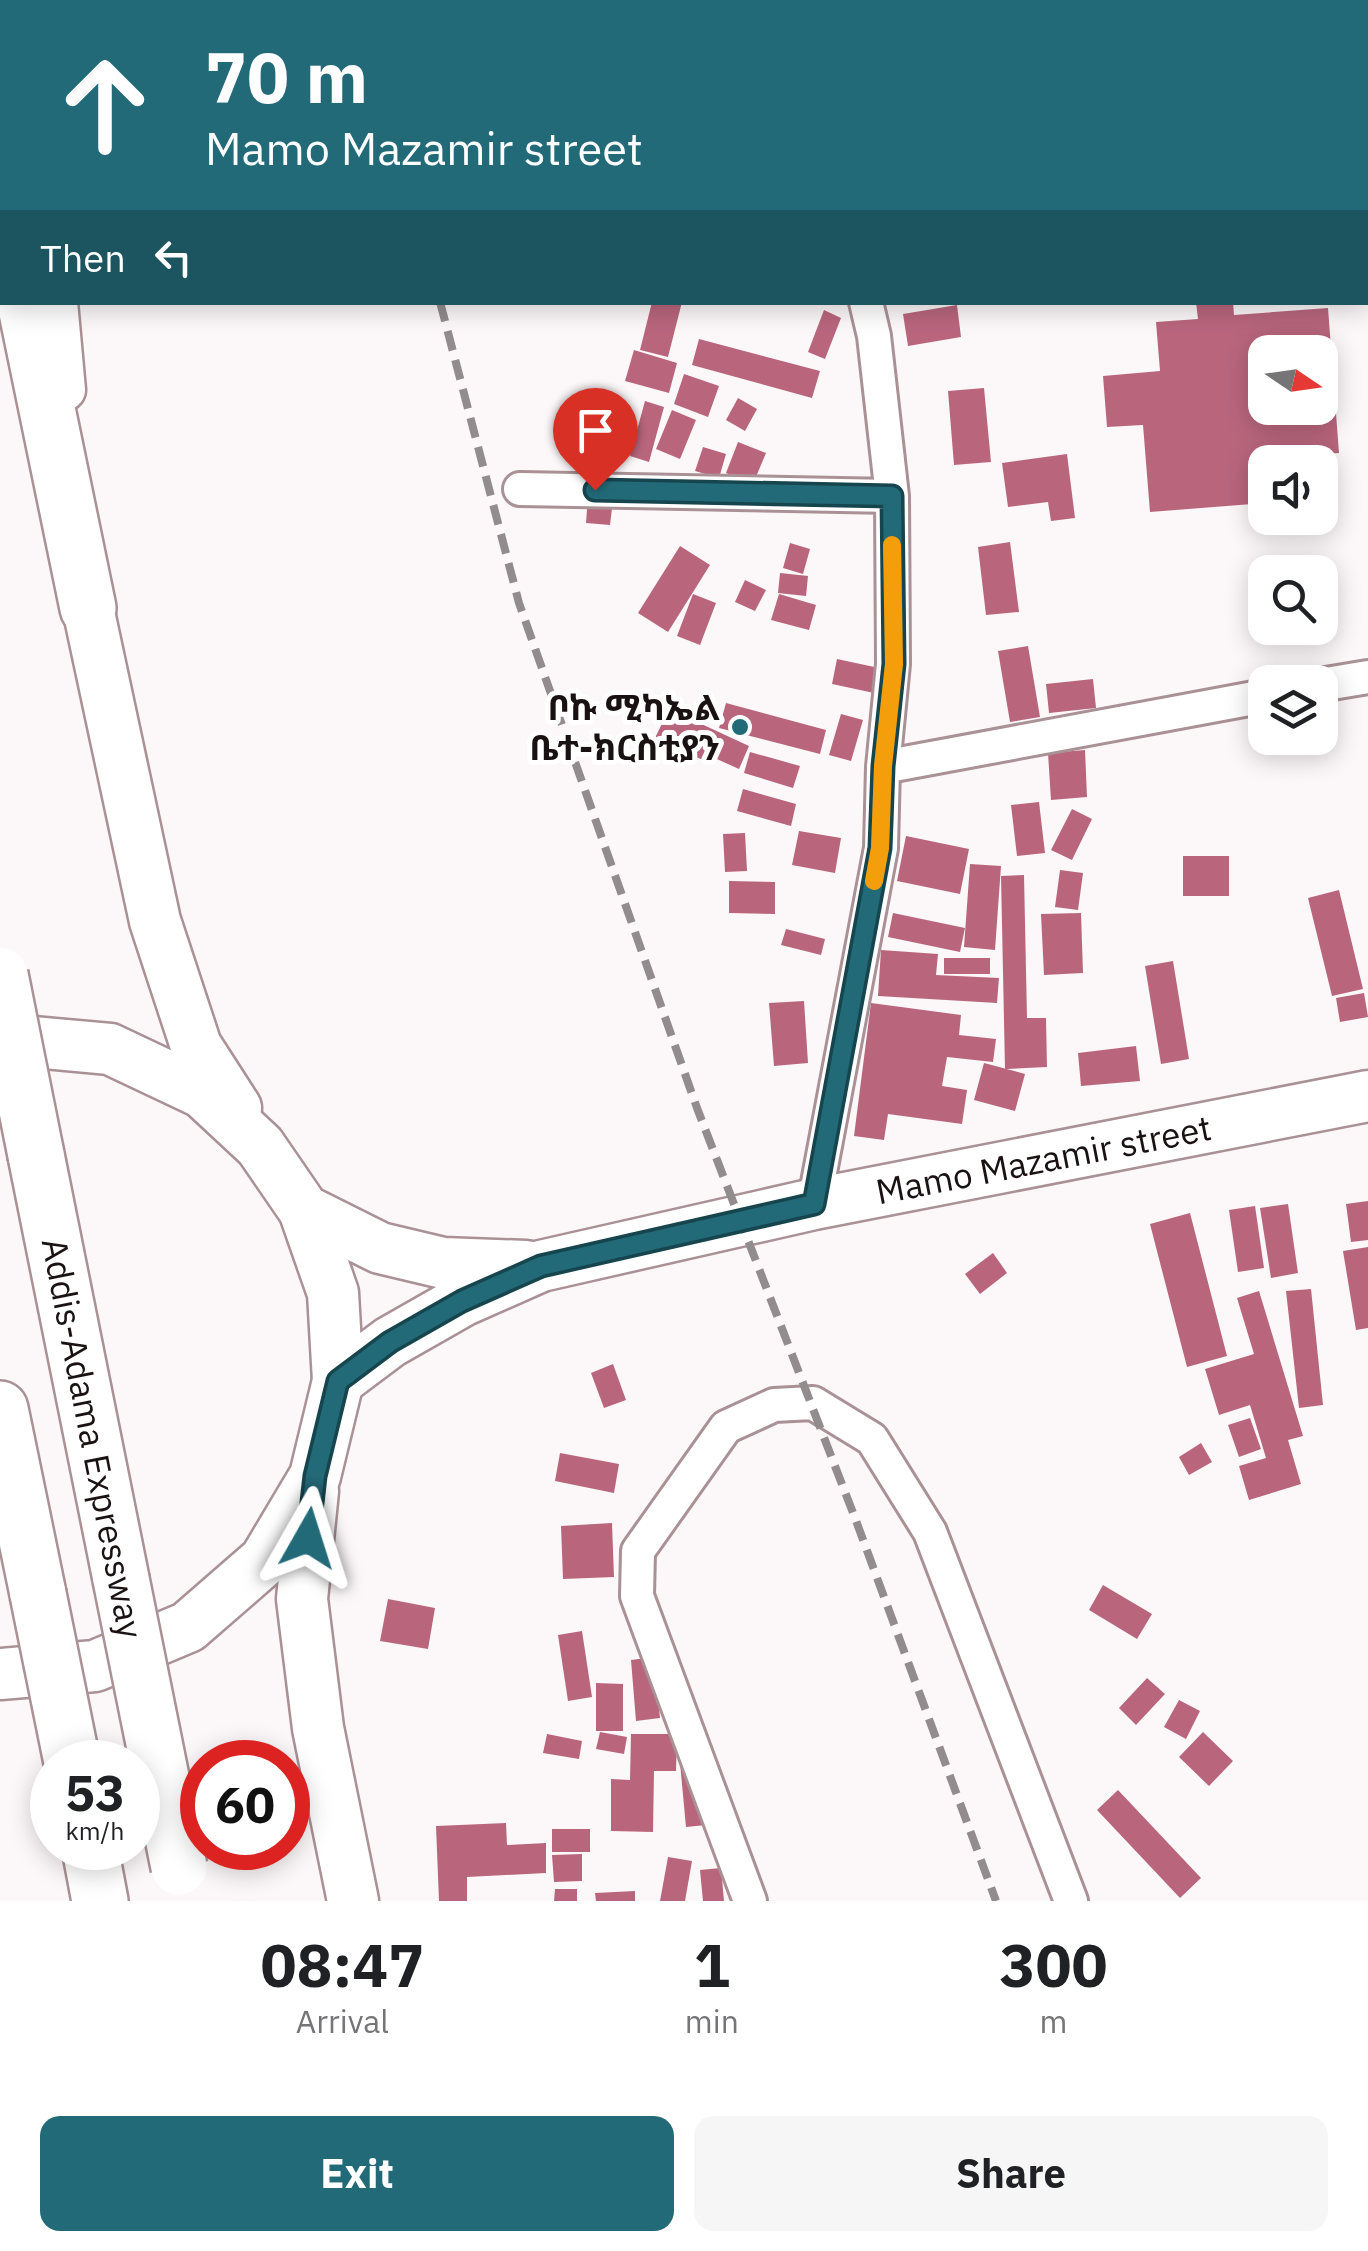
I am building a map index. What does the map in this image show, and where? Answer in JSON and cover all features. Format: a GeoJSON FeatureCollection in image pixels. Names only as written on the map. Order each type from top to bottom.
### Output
{"type":"FeatureCollection","features":[{"type":"Feature","properties":{"kind":"highway"},"geometry":{"type":"LineString","coordinates":[[26,305],[88,608]]}},
{"type":"Feature","properties":{"kind":"highway","name":"Addis-Adama Expressway"},"geometry":{"type":"LineString","coordinates":[[0,974],[182,1884]]}},
{"type":"Feature","properties":{"kind":"highway"},"geometry":{"type":"LineString","coordinates":[[0,1408],[68,1740]]}},
{"type":"Feature","properties":{"kind":"main road"},"geometry":{"type":"LineString","coordinates":[[88,608],[155,921],[196,1046],[304,1210],[333,1294],[338,1381],[315,1476],[302,1600],[318,1728],[353,1901]]}},
{"type":"Feature","properties":{"kind":"main road"},"geometry":{"type":"LineString","coordinates":[[0,1039],[110,1049],[203,1094],[260,1146]]}},
{"type":"Feature","properties":{"kind":"main road","name":"Mamo Mazamir street"},"geometry":{"type":"LineString","coordinates":[[541,1266],[814,1204],[1368,1096]]}},
{"type":"Feature","properties":{"kind":"main road"},"geometry":{"type":"LineString","coordinates":[[304,1210],[380,1248],[443,1263],[541,1266]]}},
{"type":"Feature","properties":{"kind":"main road"},"geometry":{"type":"LineString","coordinates":[[338,1381],[390,1342],[433,1317],[541,1266]]}},
{"type":"Feature","properties":{"kind":"main road"},"geometry":{"type":"LineString","coordinates":[[0,1674],[96,1666],[188,1626],[265,1560],[315,1476]]}},
{"type":"Feature","properties":{"kind":"street"},"geometry":{"type":"LineString","coordinates":[[57,305],[88,608]]}},
{"type":"Feature","properties":{"kind":"street"},"geometry":{"type":"LineString","coordinates":[[814,1204],[880,848],[883,766],[894,664],[892,496],[874,336],[867,305]]}},
{"type":"Feature","properties":{"kind":"street"},"geometry":{"type":"LineString","coordinates":[[520,489],[892,496]]}},
{"type":"Feature","properties":{"kind":"street"},"geometry":{"type":"LineString","coordinates":[[1338,682],[1368,676]]}},
{"type":"Feature","properties":{"kind":"street"},"geometry":{"type":"LineString","coordinates":[[883,766],[1248,699]]}},
{"type":"Feature","properties":{"kind":"street"},"geometry":{"type":"LineString","coordinates":[[750,1901],[636,1596],[638,1551],[726,1427],[774,1404],[813,1403],[872,1438],[930,1532],[1071,1901]]}},
{"type":"Feature","properties":{"kind":"building"},"geometry":{"type":"Polygon","coordinates":[[[651,305],[681,305],[668,357],[640,350],[651,305]]]}},
{"type":"Feature","properties":{"kind":"building"},"geometry":{"type":"Polygon","coordinates":[[[957,305],[961,337],[908,346],[903,314],[957,305]]]}},
{"type":"Feature","properties":{"kind":"building"},"geometry":{"type":"Polygon","coordinates":[[[1196,305],[1233,305],[1234,315],[1328,308],[1330,335],[1248,335],[1248,425],[1337,425],[1339,453],[1338,445],[1248,445],[1248,504],[1150,512],[1143,425],[1107,427],[1103,376],[1160,371],[1156,322],[1198,319],[1196,305]]]}},
{"type":"Feature","properties":{"kind":"building"},"geometry":{"type":"Polygon","coordinates":[[[824,310],[841,318],[825,359],[808,352],[824,310]]]}},
{"type":"Feature","properties":{"kind":"building"},"geometry":{"type":"Polygon","coordinates":[[[699,339],[820,371],[812,398],[692,365],[699,339]]]}},
{"type":"Feature","properties":{"kind":"building"},"geometry":{"type":"Polygon","coordinates":[[[634,350],[677,363],[669,393],[625,381],[634,350]]]}},
{"type":"Feature","properties":{"kind":"building"},"geometry":{"type":"Polygon","coordinates":[[[684,374],[719,386],[708,417],[674,404],[684,374]]]}},
{"type":"Feature","properties":{"kind":"building"},"geometry":{"type":"Polygon","coordinates":[[[984,388],[991,462],[954,465],[948,391],[984,388]]]}},
{"type":"Feature","properties":{"kind":"building"},"geometry":{"type":"Polygon","coordinates":[[[738,398],[757,409],[745,431],[726,420],[738,398]]]}},
{"type":"Feature","properties":{"kind":"building"},"geometry":{"type":"Polygon","coordinates":[[[645,401],[664,407],[649,462],[630,456],[645,401]]]}},
{"type":"Feature","properties":{"kind":"building"},"geometry":{"type":"Polygon","coordinates":[[[672,410],[696,420],[680,459],[656,449],[672,410]]]}},
{"type":"Feature","properties":{"kind":"building"},"geometry":{"type":"Polygon","coordinates":[[[738,442],[766,453],[753,484],[726,473],[738,442]]]}},
{"type":"Feature","properties":{"kind":"building"},"geometry":{"type":"Polygon","coordinates":[[[703,447],[726,454],[719,478],[695,471],[703,447]]]}},
{"type":"Feature","properties":{"kind":"building"},"geometry":{"type":"Polygon","coordinates":[[[1067,454],[1075,518],[1051,521],[1048,502],[1008,507],[1002,463],[1067,454]]]}},
{"type":"Feature","properties":{"kind":"building"},"geometry":{"type":"Polygon","coordinates":[[[588,497],[613,500],[610,525],[586,523],[588,497]]]}},
{"type":"Feature","properties":{"kind":"building"},"geometry":{"type":"Polygon","coordinates":[[[1010,542],[1019,612],[986,615],[978,547],[1010,542]]]}},
{"type":"Feature","properties":{"kind":"building"},"geometry":{"type":"Polygon","coordinates":[[[790,543],[810,549],[803,574],[783,568],[790,543]]]}},
{"type":"Feature","properties":{"kind":"building"},"geometry":{"type":"Polygon","coordinates":[[[680,546],[710,565],[668,632],[638,613],[680,546]]]}},
{"type":"Feature","properties":{"kind":"building"},"geometry":{"type":"Polygon","coordinates":[[[780,573],[808,576],[806,596],[778,593],[780,573]]]}},
{"type":"Feature","properties":{"kind":"building"},"geometry":{"type":"Polygon","coordinates":[[[745,580],[766,590],[755,611],[735,602],[745,580]]]}},
{"type":"Feature","properties":{"kind":"building"},"geometry":{"type":"Polygon","coordinates":[[[693,594],[716,603],[700,645],[677,636],[693,594]]]}},
{"type":"Feature","properties":{"kind":"building"},"geometry":{"type":"Polygon","coordinates":[[[779,594],[816,605],[809,630],[771,620],[779,594]]]}},
{"type":"Feature","properties":{"kind":"building"},"geometry":{"type":"Polygon","coordinates":[[[1028,646],[1040,717],[1010,722],[998,651],[1028,646]]]}},
{"type":"Feature","properties":{"kind":"building"},"geometry":{"type":"Polygon","coordinates":[[[837,659],[879,668],[874,693],[832,684],[837,659]]]}},
{"type":"Feature","properties":{"kind":"building"},"geometry":{"type":"Polygon","coordinates":[[[1093,679],[1096,708],[1049,713],[1046,684],[1093,679]]]}},
{"type":"Feature","properties":{"kind":"building"},"geometry":{"type":"Polygon","coordinates":[[[726,703],[826,730],[820,754],[719,728],[726,703]]]}},
{"type":"Feature","properties":{"kind":"building"},"geometry":{"type":"Polygon","coordinates":[[[669,709],[749,746],[739,769],[708,755],[705,761],[655,738],[669,709]]]}},
{"type":"Feature","properties":{"kind":"building"},"geometry":{"type":"Polygon","coordinates":[[[841,714],[863,720],[851,761],[829,755],[841,714]]]}},
{"type":"Feature","properties":{"kind":"building"},"geometry":{"type":"Polygon","coordinates":[[[1085,750],[1087,797],[1051,800],[1048,753],[1085,750]]]}},
{"type":"Feature","properties":{"kind":"building"},"geometry":{"type":"Polygon","coordinates":[[[750,752],[800,766],[793,788],[744,773],[750,752]]]}},
{"type":"Feature","properties":{"kind":"building"},"geometry":{"type":"Polygon","coordinates":[[[743,789],[796,804],[791,826],[737,811],[743,789]]]}},
{"type":"Feature","properties":{"kind":"building"},"geometry":{"type":"Polygon","coordinates":[[[1039,802],[1045,853],[1017,856],[1011,805],[1039,802]]]}},
{"type":"Feature","properties":{"kind":"building"},"geometry":{"type":"Polygon","coordinates":[[[1072,809],[1092,819],[1072,860],[1051,850],[1072,809]]]}},
{"type":"Feature","properties":{"kind":"building"},"geometry":{"type":"Polygon","coordinates":[[[799,831],[841,838],[835,873],[792,865],[799,831]]]}},
{"type":"Feature","properties":{"kind":"building"},"geometry":{"type":"Polygon","coordinates":[[[745,833],[747,871],[725,872],[723,834],[745,833]]]}},
{"type":"Feature","properties":{"kind":"building"},"geometry":{"type":"Polygon","coordinates":[[[906,836],[969,849],[960,894],[897,881],[906,836]]]}},
{"type":"Feature","properties":{"kind":"building"},"geometry":{"type":"Polygon","coordinates":[[[1183,856],[1229,856],[1229,896],[1183,896],[1183,856]]]}},
{"type":"Feature","properties":{"kind":"building"},"geometry":{"type":"Polygon","coordinates":[[[970,864],[1001,866],[995,950],[964,947],[970,864]]]}},
{"type":"Feature","properties":{"kind":"building"},"geometry":{"type":"Polygon","coordinates":[[[1060,870],[1083,873],[1078,910],[1055,907],[1060,870]]]}},
{"type":"Feature","properties":{"kind":"building"},"geometry":{"type":"Polygon","coordinates":[[[1024,875],[1027,1018],[1046,1018],[1047,1067],[1005,1069],[1001,876],[1024,875]]]}},
{"type":"Feature","properties":{"kind":"building"},"geometry":{"type":"Polygon","coordinates":[[[729,881],[775,882],[775,914],[729,913],[729,881]]]}},
{"type":"Feature","properties":{"kind":"building"},"geometry":{"type":"Polygon","coordinates":[[[1339,890],[1363,989],[1332,996],[1308,898],[1339,890]]]}},
{"type":"Feature","properties":{"kind":"building"},"geometry":{"type":"Polygon","coordinates":[[[893,913],[965,928],[960,952],[888,937],[893,913]]]}},
{"type":"Feature","properties":{"kind":"building"},"geometry":{"type":"Polygon","coordinates":[[[1081,913],[1083,973],[1044,975],[1041,914],[1081,913]]]}},
{"type":"Feature","properties":{"kind":"building"},"geometry":{"type":"Polygon","coordinates":[[[786,929],[825,939],[821,955],[781,945],[786,929]]]}},
{"type":"Feature","properties":{"kind":"building"},"geometry":{"type":"Polygon","coordinates":[[[881,950],[938,954],[936,975],[999,978],[997,1003],[878,996],[881,950]]]}},
{"type":"Feature","properties":{"kind":"building"},"geometry":{"type":"Polygon","coordinates":[[[944,958],[990,958],[990,974],[944,974],[944,958]]]}},
{"type":"Feature","properties":{"kind":"building"},"geometry":{"type":"Polygon","coordinates":[[[1173,961],[1189,1059],[1161,1064],[1145,966],[1173,961]]]}},
{"type":"Feature","properties":{"kind":"building"},"geometry":{"type":"Polygon","coordinates":[[[1364,993],[1368,1017],[1340,1022],[1336,998],[1364,993]]]}},
{"type":"Feature","properties":{"kind":"building"},"geometry":{"type":"Polygon","coordinates":[[[804,1001],[808,1063],[774,1066],[769,1003],[804,1001]]]}},
{"type":"Feature","properties":{"kind":"building"},"geometry":{"type":"Polygon","coordinates":[[[871,1003],[961,1015],[959,1035],[996,1039],[993,1062],[947,1057],[942,1086],[967,1090],[962,1124],[888,1114],[884,1140],[854,1136],[871,1003]]]}},
{"type":"Feature","properties":{"kind":"building"},"geometry":{"type":"Polygon","coordinates":[[[1136,1046],[1140,1081],[1081,1086],[1078,1053],[1136,1046]]]}},
{"type":"Feature","properties":{"kind":"building"},"geometry":{"type":"Polygon","coordinates":[[[984,1063],[1025,1074],[1015,1111],[974,1100],[984,1063]]]}},
{"type":"Feature","properties":{"kind":"building"},"geometry":{"type":"Polygon","coordinates":[[[1368,1201],[1368,1240],[1351,1242],[1346,1204],[1368,1201]]]}},
{"type":"Feature","properties":{"kind":"building"},"geometry":{"type":"Polygon","coordinates":[[[1288,1204],[1298,1273],[1271,1278],[1260,1208],[1288,1204]]]}},
{"type":"Feature","properties":{"kind":"building"},"geometry":{"type":"Polygon","coordinates":[[[1255,1206],[1264,1268],[1238,1272],[1229,1210],[1255,1206]]]}},
{"type":"Feature","properties":{"kind":"building"},"geometry":{"type":"Polygon","coordinates":[[[1190,1213],[1227,1356],[1187,1367],[1150,1224],[1190,1213]]]}},
{"type":"Feature","properties":{"kind":"building"},"geometry":{"type":"Polygon","coordinates":[[[1368,1247],[1368,1328],[1356,1330],[1343,1251],[1368,1247]]]}},
{"type":"Feature","properties":{"kind":"building"},"geometry":{"type":"Polygon","coordinates":[[[993,1253],[1007,1273],[980,1294],[965,1274],[993,1253]]]}},
{"type":"Feature","properties":{"kind":"building"},"geometry":{"type":"Polygon","coordinates":[[[1311,1289],[1323,1405],[1299,1408],[1286,1291],[1311,1289]]]}},
{"type":"Feature","properties":{"kind":"building"},"geometry":{"type":"Polygon","coordinates":[[[1259,1291],[1303,1436],[1288,1440],[1301,1484],[1249,1500],[1239,1466],[1266,1458],[1250,1405],[1219,1415],[1205,1369],[1254,1354],[1237,1298],[1259,1291]]]}},
{"type":"Feature","properties":{"kind":"building"},"geometry":{"type":"Polygon","coordinates":[[[613,1364],[626,1400],[604,1408],[591,1373],[613,1364]]]}},
{"type":"Feature","properties":{"kind":"building"},"geometry":{"type":"Polygon","coordinates":[[[1250,1418],[1261,1449],[1239,1457],[1228,1425],[1250,1418]]]}},
{"type":"Feature","properties":{"kind":"building"},"geometry":{"type":"Polygon","coordinates":[[[1201,1443],[1212,1462],[1189,1475],[1179,1457],[1201,1443]]]}},
{"type":"Feature","properties":{"kind":"building"},"geometry":{"type":"Polygon","coordinates":[[[560,1453],[619,1464],[614,1493],[555,1481],[560,1453]]]}},
{"type":"Feature","properties":{"kind":"building"},"geometry":{"type":"Polygon","coordinates":[[[612,1523],[614,1577],[563,1579],[561,1526],[612,1523]]]}},
{"type":"Feature","properties":{"kind":"building"},"geometry":{"type":"Polygon","coordinates":[[[1103,1585],[1152,1614],[1137,1639],[1089,1610],[1103,1585]]]}},
{"type":"Feature","properties":{"kind":"building"},"geometry":{"type":"Polygon","coordinates":[[[388,1599],[435,1608],[428,1649],[380,1641],[388,1599]]]}},
{"type":"Feature","properties":{"kind":"building"},"geometry":{"type":"Polygon","coordinates":[[[582,1631],[592,1697],[568,1701],[558,1635],[582,1631]]]}},
{"type":"Feature","properties":{"kind":"building"},"geometry":{"type":"Polygon","coordinates":[[[654,1657],[660,1718],[636,1721],[631,1660],[654,1657]]]}},
{"type":"Feature","properties":{"kind":"building"},"geometry":{"type":"Polygon","coordinates":[[[1147,1678],[1165,1694],[1136,1725],[1119,1708],[1147,1678]]]}},
{"type":"Feature","properties":{"kind":"building"},"geometry":{"type":"Polygon","coordinates":[[[596,1683],[623,1684],[623,1731],[596,1731],[596,1683]]]}},
{"type":"Feature","properties":{"kind":"building"},"geometry":{"type":"Polygon","coordinates":[[[1179,1700],[1200,1711],[1186,1739],[1164,1727],[1179,1700]]]}},
{"type":"Feature","properties":{"kind":"building"},"geometry":{"type":"Polygon","coordinates":[[[600,1732],[627,1737],[624,1754],[596,1749],[600,1732]]]}},
{"type":"Feature","properties":{"kind":"building"},"geometry":{"type":"Polygon","coordinates":[[[1203,1732],[1233,1761],[1209,1786],[1179,1757],[1203,1732]]]}},
{"type":"Feature","properties":{"kind":"building"},"geometry":{"type":"Polygon","coordinates":[[[547,1734],[582,1741],[579,1759],[543,1753],[547,1734]]]}},
{"type":"Feature","properties":{"kind":"building"},"geometry":{"type":"Polygon","coordinates":[[[631,1734],[677,1734],[676,1771],[654,1771],[653,1832],[611,1831],[611,1779],[630,1780],[631,1734]]]}},
{"type":"Feature","properties":{"kind":"building"},"geometry":{"type":"Polygon","coordinates":[[[679,1752],[716,1824],[686,1827],[679,1752]]]}},
{"type":"Feature","properties":{"kind":"building"},"geometry":{"type":"Polygon","coordinates":[[[1118,1790],[1201,1878],[1180,1898],[1097,1810],[1118,1790]]]}},
{"type":"Feature","properties":{"kind":"building"},"geometry":{"type":"Polygon","coordinates":[[[506,1823],[507,1845],[546,1843],[546,1873],[467,1877],[467,1901],[439,1901],[436,1826],[506,1823]]]}},
{"type":"Feature","properties":{"kind":"building"},"geometry":{"type":"Polygon","coordinates":[[[552,1829],[590,1829],[590,1852],[552,1852],[552,1829]]]}},
{"type":"Feature","properties":{"kind":"building"},"geometry":{"type":"Polygon","coordinates":[[[582,1854],[582,1881],[554,1882],[552,1855],[582,1854]]]}},
{"type":"Feature","properties":{"kind":"building"},"geometry":{"type":"Polygon","coordinates":[[[668,1857],[692,1861],[685,1901],[660,1901],[668,1857]]]}},
{"type":"Feature","properties":{"kind":"building"},"geometry":{"type":"Polygon","coordinates":[[[721,1868],[724,1901],[703,1901],[700,1870],[721,1868]]]}},
{"type":"Feature","properties":{"kind":"building"},"geometry":{"type":"Polygon","coordinates":[[[555,1889],[577,1889],[577,1901],[554,1901],[555,1889]]]}},
{"type":"Feature","properties":{"kind":"building"},"geometry":{"type":"Polygon","coordinates":[[[635,1891],[635,1901],[596,1901],[595,1893],[635,1891]]]}},
{"type":"Feature","properties":{"kind":"railway"},"geometry":{"type":"LineString","coordinates":[[441,305],[519,603],[697,1108],[855,1518],[996,1901]]}},
{"type":"Feature","properties":{"kind":"slow traffic"},"geometry":{"type":"LineString","coordinates":[[874,881],[894,664],[892,545]]}},
{"type":"Feature","properties":{"kind":"place","name":"ቦኩ ሚካኤል ቤተ-ክርስቲያን"},"geometry":{"type":"Point","coordinates":[740,727]}},
{"type":"Feature","properties":{"kind":"route"},"geometry":{"type":"LineString","coordinates":[[308,1538],[315,1476],[338,1381],[390,1342],[462,1301],[541,1266],[814,1204],[880,848],[883,766],[894,664],[892,496],[595,490]]}}]}
